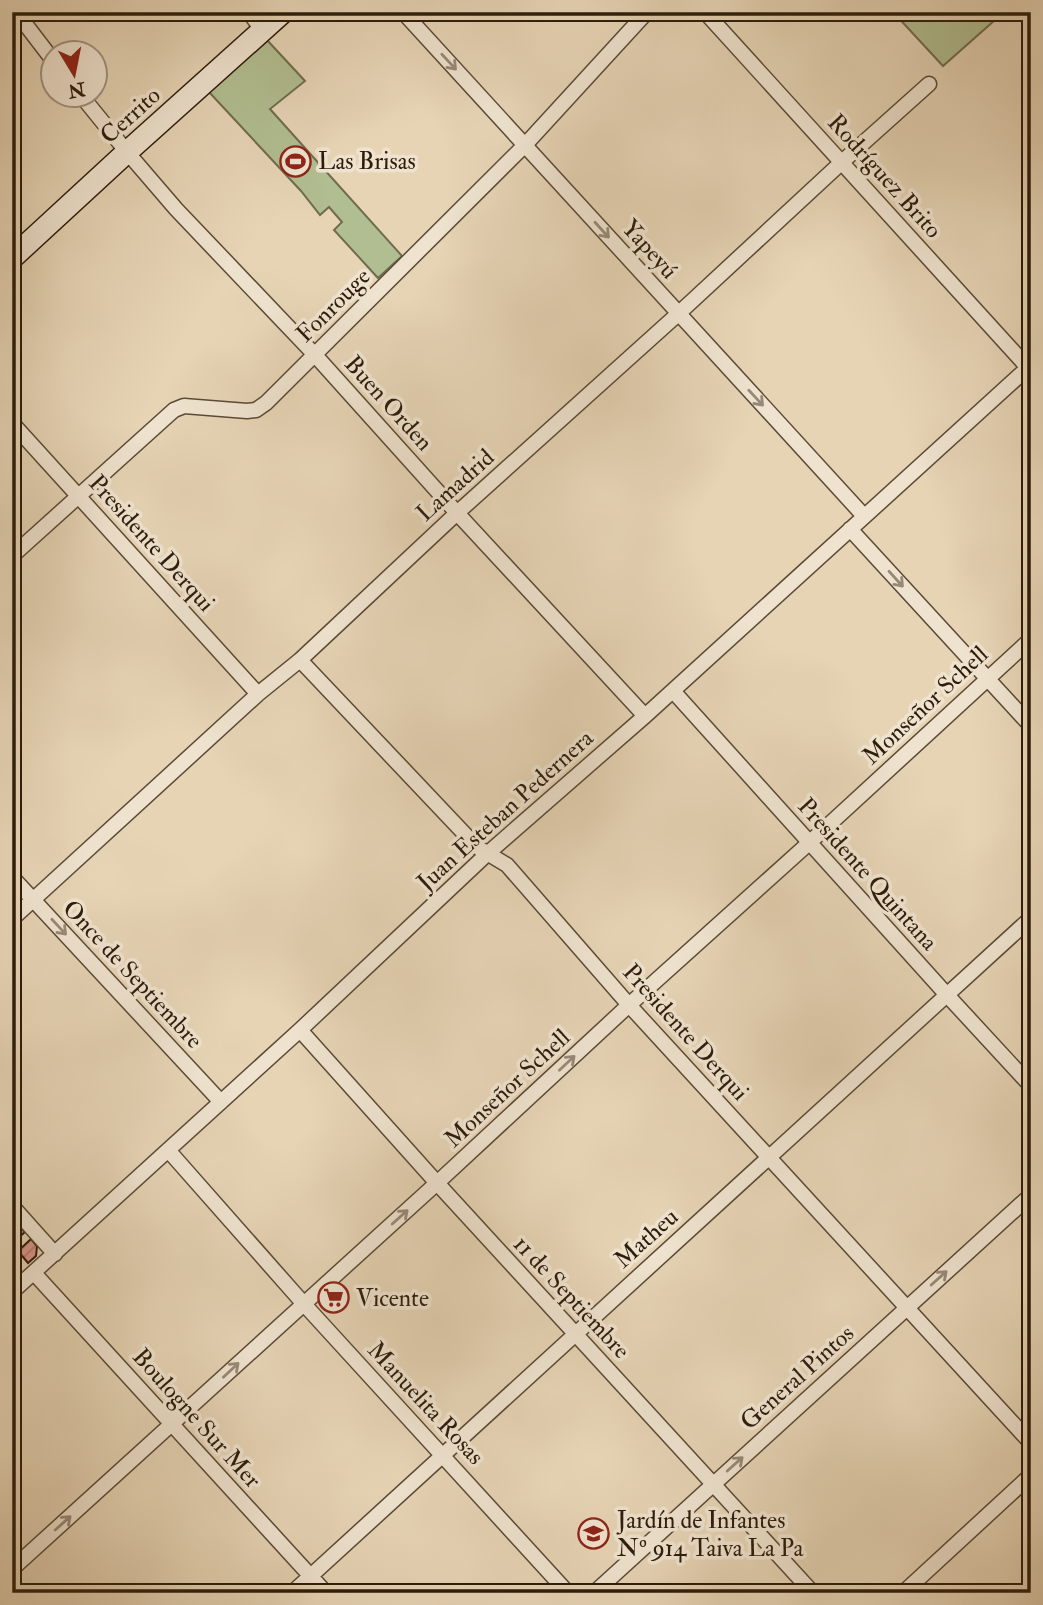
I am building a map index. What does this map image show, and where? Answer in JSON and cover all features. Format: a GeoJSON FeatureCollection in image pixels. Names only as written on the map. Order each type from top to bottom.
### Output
{"type":"FeatureCollection","features":[{"type":"Feature","properties":{"kind":"main road","name":"Cerrito"},"geometry":{"type":"LineString","coordinates":[[12,258],[283,12]]}},
{"type":"Feature","properties":{"kind":"street"},"geometry":{"type":"LineString","coordinates":[[16,12],[38,41]]}},
{"type":"Feature","properties":{"kind":"street"},"geometry":{"type":"LineString","coordinates":[[249,12],[263,31]]}},
{"type":"Feature","properties":{"kind":"street","name":"Yapeyú"},"geometry":{"type":"LineString","coordinates":[[402,12],[864,516]]}},
{"type":"Feature","properties":{"kind":"street","name":"Fonrouge"},"geometry":{"type":"LineString","coordinates":[[12,556],[173,410],[184,406],[247,411],[256,410],[266,403],[525,145],[647,12]]}},
{"type":"Feature","properties":{"kind":"street","name":"Rodríguez Brito"},"geometry":{"type":"LineString","coordinates":[[705,12],[1030,368]]}},
{"type":"Feature","properties":{"kind":"street","name":"Lamadrid"},"geometry":{"type":"LineString","coordinates":[[12,919],[258,694],[300,660],[457,513],[929,84]]}},
{"type":"Feature","properties":{"kind":"street","name":"Buen Orden"},"geometry":{"type":"LineString","coordinates":[[91,108],[176,209],[315,355],[645,716]]}},
{"type":"Feature","properties":{"kind":"street","name":"Juan Esteban Pedernera"},"geometry":{"type":"LineString","coordinates":[[12,1292],[300,1030],[487,854],[673,691],[850,528],[1030,368]]}},
{"type":"Feature","properties":{"kind":"street","name":"Presidente Derqui"},"geometry":{"type":"LineString","coordinates":[[12,424],[258,694]]}},
{"type":"Feature","properties":{"kind":"street"},"geometry":{"type":"LineString","coordinates":[[850,528],[1031,726]]}},
{"type":"Feature","properties":{"kind":"street","name":"Monseñor Schell"},"geometry":{"type":"LineString","coordinates":[[12,1569],[437,1184],[1031,639]]}},
{"type":"Feature","properties":{"kind":"street","name":"Presidente Derqui"},"geometry":{"type":"LineString","coordinates":[[300,660],[477,847],[507,865],[629,1005],[1031,1443]]}},
{"type":"Feature","properties":{"kind":"street","name":"Presidente Quintana"},"geometry":{"type":"LineString","coordinates":[[673,691],[1031,1086]]}},
{"type":"Feature","properties":{"kind":"street","name":"Once de Septiembre"},"geometry":{"type":"LineString","coordinates":[[12,877],[220,1102]]}},
{"type":"Feature","properties":{"kind":"street","name":"Matheu"},"geometry":{"type":"LineString","coordinates":[[292,1593],[1031,918]]}},
{"type":"Feature","properties":{"kind":"street","name":"11 de Septiembre"},"geometry":{"type":"LineString","coordinates":[[300,1030],[437,1184],[813,1593]]}},
{"type":"Feature","properties":{"kind":"street","name":"Manuelita Rosas"},"geometry":{"type":"LineString","coordinates":[[168,1150],[303,1303],[568,1593]]}},
{"type":"Feature","properties":{"kind":"street","name":"General Pintos"},"geometry":{"type":"LineString","coordinates":[[594,1593],[1031,1195]]}},
{"type":"Feature","properties":{"kind":"street"},"geometry":{"type":"LineString","coordinates":[[12,1206],[55,1254]]}},
{"type":"Feature","properties":{"kind":"street","name":"Boulogne Sur Mer"},"geometry":{"type":"LineString","coordinates":[[34,1273],[326,1593]]}},
{"type":"Feature","properties":{"kind":"street"},"geometry":{"type":"LineString","coordinates":[[903,1593],[1031,1475]]}},
{"type":"Feature","properties":{"kind":"green space"},"geometry":{"type":"Polygon","coordinates":[[[893,12],[1004,12],[943,66],[893,12]]]}},
{"type":"Feature","properties":{"kind":"green space","name":"Las Brisas"},"geometry":{"type":"Polygon","coordinates":[[[267,40],[305,81],[270,109],[402,256],[378,278],[334,230],[342,222],[329,207],[320,215],[209,92],[267,40]]]}},
{"type":"Feature","properties":{"kind":"building"},"geometry":{"type":"Polygon","coordinates":[[[12,1218],[25,1232],[17,1239],[12,1233],[12,1218]]]}},
{"type":"Feature","properties":{"kind":"building"},"geometry":{"type":"Polygon","coordinates":[[[31,1239],[37,1246],[36,1256],[28,1263],[18,1251],[31,1239]]]}},
{"type":"Feature","properties":{"kind":"place","name":"Las Brisas"},"geometry":{"type":"Point","coordinates":[295,161]}},
{"type":"Feature","properties":{"kind":"place","name":"Vicente"},"geometry":{"type":"Point","coordinates":[333,1298]}},
{"type":"Feature","properties":{"kind":"place","name":"Jardín de Infantes Nº 914 Taiva La Pa"},"geometry":{"type":"Point","coordinates":[594,1534]}}]}
